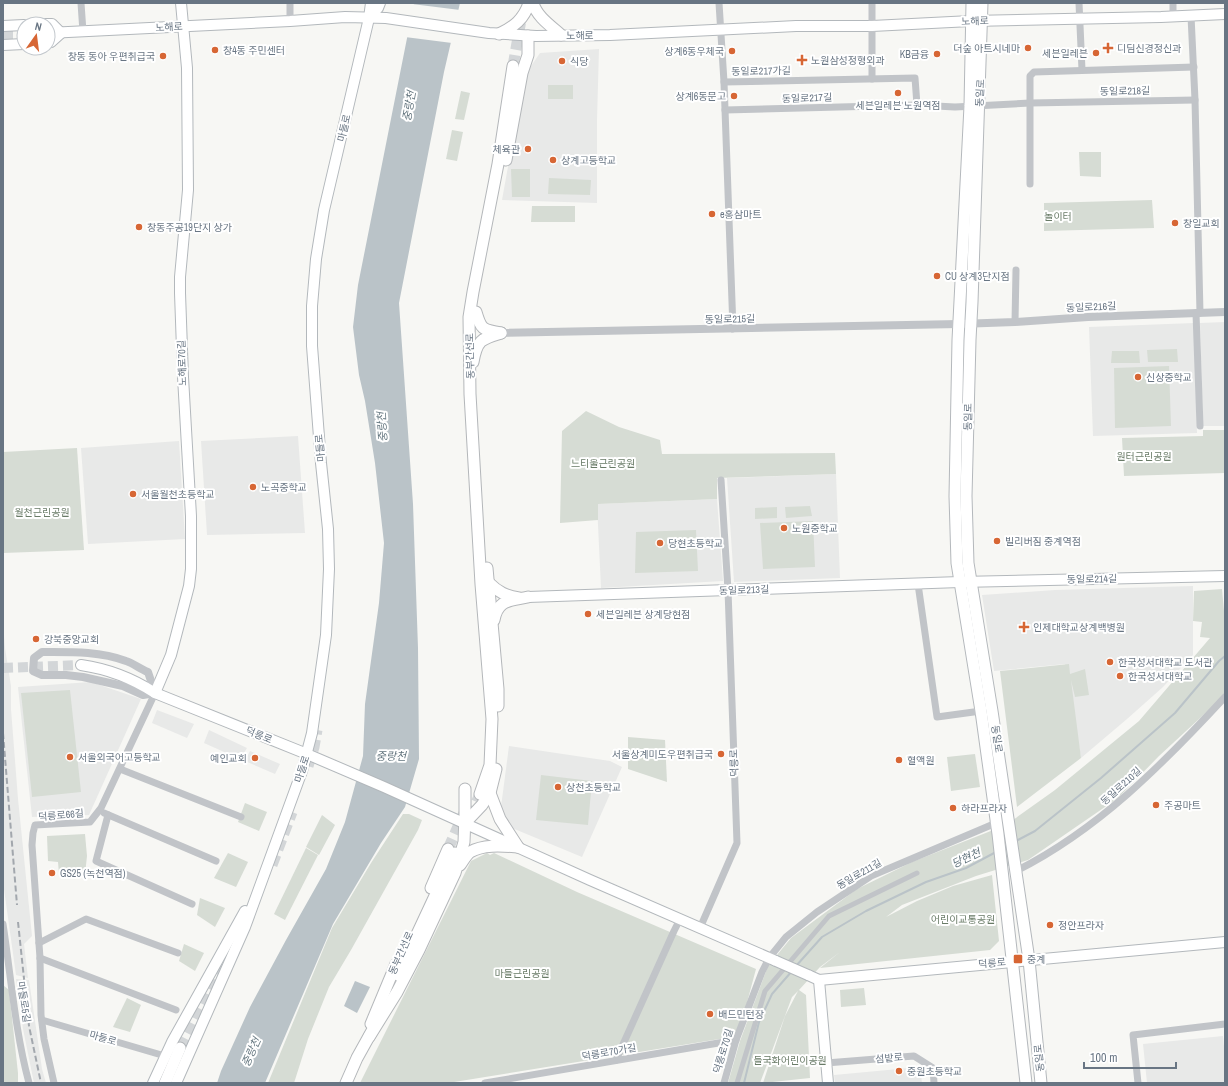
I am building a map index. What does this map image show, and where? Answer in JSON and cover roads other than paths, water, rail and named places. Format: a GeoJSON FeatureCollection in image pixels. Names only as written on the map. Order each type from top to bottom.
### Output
{"type":"FeatureCollection","features":[{"type":"Feature","properties":{"kind":"main road","name":"노해로70길"},"geometry":{"type":"LineString","coordinates":[[155,693],[170,655],[190,586],[192,568],[180,277],[188,190],[187,68],[181,3]]}},
{"type":"Feature","properties":{"kind":"main road","name":"마들로"},"geometry":{"type":"LineString","coordinates":[[176,1083],[234,954],[264,875],[307,754],[317,709],[326,635],[330,569],[328,529],[321,463],[312,346],[312,306],[315,267],[324,210],[369,18],[371,3]]}},
{"type":"Feature","properties":{"kind":"main road","name":"마들로"},"geometry":{"type":"LineString","coordinates":[[369,18],[378,8],[380,3]]}},
{"type":"Feature","properties":{"kind":"main road"},"geometry":{"type":"LineString","coordinates":[[494,33],[512,28],[526,13],[530,3]]}},
{"type":"Feature","properties":{"kind":"main road"},"geometry":{"type":"LineString","coordinates":[[534,3],[535,9],[540,16],[561,35]]}},
{"type":"Feature","properties":{"kind":"main road","name":"동일로"},"geometry":{"type":"LineString","coordinates":[[972,3],[977,21]]}},
{"type":"Feature","properties":{"kind":"main road","name":"동일로"},"geometry":{"type":"LineString","coordinates":[[982,3],[977,21],[974,105],[966,496],[968,563],[965,582],[997,828],[1026,1083]]}},
{"type":"Feature","properties":{"kind":"main road","name":"노해로"},"geometry":{"type":"LineString","coordinates":[[56,33],[345,17],[386,18],[494,33],[528,36],[610,35],[720,29],[872,26],[977,21],[1173,17],[1225,14]]}},
{"type":"Feature","properties":{"kind":"main road"},"geometry":{"type":"LineString","coordinates":[[3,26],[16,31]]}},
{"type":"Feature","properties":{"kind":"main road"},"geometry":{"type":"LineString","coordinates":[[56,28],[61,33],[56,38]]}},
{"type":"Feature","properties":{"kind":"main road"},"geometry":{"type":"LineString","coordinates":[[470,382],[475,350],[476,312],[482,274],[522,73],[528,55],[528,36]]}},
{"type":"Feature","properties":{"kind":"main road"},"geometry":{"type":"LineString","coordinates":[[3,45],[16,38]]}},
{"type":"Feature","properties":{"kind":"main road","name":"동부간선로"},"geometry":{"type":"LineString","coordinates":[[477,793],[487,741],[486,650],[489,632],[481,584],[470,382],[469,331],[472,292],[498,164],[513,66]]}},
{"type":"Feature","properties":{"kind":"main road","name":"동일로"},"geometry":{"type":"LineString","coordinates":[[974,105],[959,324],[955,496],[957,563],[965,582],[992,711],[1028,960],[1041,1083]]}},
{"type":"Feature","properties":{"kind":"main road"},"geometry":{"type":"LineString","coordinates":[[476,312],[480,325],[484,329],[490,332],[501,333]]}},
{"type":"Feature","properties":{"kind":"main road"},"geometry":{"type":"LineString","coordinates":[[475,350],[481,340],[501,333]]}},
{"type":"Feature","properties":{"kind":"main road"},"geometry":{"type":"LineString","coordinates":[[369,1037],[398,992],[419,950],[455,873],[463,848],[464,824],[477,793],[497,764],[499,738],[496,673],[489,632],[489,583],[482,502],[475,468]]}},
{"type":"Feature","properties":{"kind":"main road","name":"동일로214길"},"geometry":{"type":"LineString","coordinates":[[965,582],[1225,576]]}},
{"type":"Feature","properties":{"kind":"main road","name":"동일로213길"},"geometry":{"type":"LineString","coordinates":[[528,597],[965,582]]}},
{"type":"Feature","properties":{"kind":"main road"},"geometry":{"type":"LineString","coordinates":[[489,583],[498,592],[509,596],[519,598],[528,597]]}},
{"type":"Feature","properties":{"kind":"main road"},"geometry":{"type":"LineString","coordinates":[[489,632],[499,605],[505,602],[528,597]]}},
{"type":"Feature","properties":{"kind":"main road","name":"동부간선로"},"geometry":{"type":"LineString","coordinates":[[477,793],[490,765],[492,732],[486,650]]}},
{"type":"Feature","properties":{"kind":"main road","name":"덕릉로"},"geometry":{"type":"LineString","coordinates":[[81,665],[99,667],[116,672],[136,681],[155,693],[326,762],[569,871],[818,980],[1225,942]]}},
{"type":"Feature","properties":{"kind":"main road"},"geometry":{"type":"LineString","coordinates":[[491,711],[496,673]]}},
{"type":"Feature","properties":{"kind":"main road"},"geometry":{"type":"LineString","coordinates":[[464,824],[482,805],[477,793]]}},
{"type":"Feature","properties":{"kind":"main road"},"geometry":{"type":"LineString","coordinates":[[477,793],[500,819],[518,847]]}},
{"type":"Feature","properties":{"kind":"main road"},"geometry":{"type":"LineString","coordinates":[[455,873],[470,853],[483,848],[498,846],[518,847]]}},
{"type":"Feature","properties":{"kind":"main road","name":"동부간선로"},"geometry":{"type":"LineString","coordinates":[[346,1083],[369,1037],[452,851],[399,957],[358,1058]]}},
{"type":"Feature","properties":{"kind":"main road","name":"마들로"},"geometry":{"type":"LineString","coordinates":[[153,1083],[165,1056],[264,875]]}},
{"type":"Feature","properties":{"kind":"main road"},"geometry":{"type":"LineString","coordinates":[[818,980],[828,1083]]}},
{"type":"Feature","properties":{"kind":"main road"},"geometry":{"type":"LineString","coordinates":[[192,1007],[198,1004],[205,1005],[208,1011],[206,1017]]}},
{"type":"Feature","properties":{"kind":"main road"},"geometry":{"type":"LineString","coordinates":[[165,1083],[180,1048]]}},
{"type":"Feature","properties":{"kind":"street"},"geometry":{"type":"LineString","coordinates":[[81,3],[83,32]]}},
{"type":"Feature","properties":{"kind":"street"},"geometry":{"type":"LineString","coordinates":[[290,3],[290,21]]}},
{"type":"Feature","properties":{"kind":"street"},"geometry":{"type":"LineString","coordinates":[[719,3],[724,82],[733,329]]}},
{"type":"Feature","properties":{"kind":"street"},"geometry":{"type":"LineString","coordinates":[[872,3],[872,79]]}},
{"type":"Feature","properties":{"kind":"street"},"geometry":{"type":"LineString","coordinates":[[1079,3],[1082,70]]}},
{"type":"Feature","properties":{"kind":"street"},"geometry":{"type":"LineString","coordinates":[[1173,3],[1173,17]]}},
{"type":"Feature","properties":{"kind":"street"},"geometry":{"type":"LineString","coordinates":[[1191,16],[1195,100],[1200,426]]}},
{"type":"Feature","properties":{"kind":"street"},"geometry":{"type":"LineString","coordinates":[[1030,184],[1030,76],[1034,72],[1194,67]]}},
{"type":"Feature","properties":{"kind":"street","name":"동일로217가길"},"geometry":{"type":"LineString","coordinates":[[724,82],[915,78],[917,105]]}},
{"type":"Feature","properties":{"kind":"street","name":"동일로218길"},"geometry":{"type":"LineString","coordinates":[[974,105],[1195,100]]}},
{"type":"Feature","properties":{"kind":"street","name":"동일로217길"},"geometry":{"type":"LineString","coordinates":[[725,110],[917,105],[956,107],[974,105]]}},
{"type":"Feature","properties":{"kind":"street"},"geometry":{"type":"LineString","coordinates":[[1016,270],[1016,322]]}},
{"type":"Feature","properties":{"kind":"street","name":"동일로216길"},"geometry":{"type":"LineString","coordinates":[[959,324],[1225,312]]}},
{"type":"Feature","properties":{"kind":"street","name":"동일로215길"},"geometry":{"type":"LineString","coordinates":[[501,333],[959,324]]}},
{"type":"Feature","properties":{"kind":"street","name":"덕릉로"},"geometry":{"type":"LineString","coordinates":[[700,928],[737,842],[728,590],[721,480]]}},
{"type":"Feature","properties":{"kind":"street"},"geometry":{"type":"LineString","coordinates":[[918,584],[937,717],[981,711]]}},
{"type":"Feature","properties":{"kind":"street"},"geometry":{"type":"LineString","coordinates":[[155,693],[143,695],[123,686],[83,677],[42,675],[33,671],[34,658],[42,652],[72,652],[100,655],[126,661],[148,672],[155,693],[99,812],[216,861]]}},
{"type":"Feature","properties":{"kind":"street","name":"동일로210길"},"geometry":{"type":"LineString","coordinates":[[1015,868],[1027,866],[1079,833],[1120,802],[1180,745],[1225,697]]}},
{"type":"Feature","properties":{"kind":"street"},"geometry":{"type":"LineString","coordinates":[[120,769],[241,817]]}},
{"type":"Feature","properties":{"kind":"street","name":"덕릉로66길"},"geometry":{"type":"LineString","coordinates":[[54,1083],[44,1039],[42,1020],[40,958],[32,845],[33,833],[35,825],[90,822],[99,812]]}},
{"type":"Feature","properties":{"kind":"street"},"geometry":{"type":"LineString","coordinates":[[108,815],[96,861],[192,904]]}},
{"type":"Feature","properties":{"kind":"street","name":"동일로211길"},"geometry":{"type":"LineString","coordinates":[[772,960],[786,937],[817,912],[871,876],[997,828]]}},
{"type":"Feature","properties":{"kind":"street"},"geometry":{"type":"LineString","coordinates":[[737,1083],[765,991],[829,916],[917,873]]}},
{"type":"Feature","properties":{"kind":"street"},"geometry":{"type":"LineString","coordinates":[[39,943],[86,919],[178,953]]}},
{"type":"Feature","properties":{"kind":"street"},"geometry":{"type":"LineString","coordinates":[[616,1060],[680,920]]}},
{"type":"Feature","properties":{"kind":"street","name":"마들로5길"},"geometry":{"type":"LineString","coordinates":[[3,924],[24,1065],[29,1083]]}},
{"type":"Feature","properties":{"kind":"street"},"geometry":{"type":"LineString","coordinates":[[40,958],[176,1010]]}},
{"type":"Feature","properties":{"kind":"street","name":"덕릉로70길"},"geometry":{"type":"LineString","coordinates":[[724,1083],[736,1040],[762,972],[772,960]]}},
{"type":"Feature","properties":{"kind":"street","name":"마들로"},"geometry":{"type":"LineString","coordinates":[[42,1020],[165,1056]]}},
{"type":"Feature","properties":{"kind":"street"},"geometry":{"type":"LineString","coordinates":[[1138,1083],[1133,1035],[1225,1024]]}},
{"type":"Feature","properties":{"kind":"street","name":"덕릉로70가길"},"geometry":{"type":"LineString","coordinates":[[485,1083],[736,1040]]}},
{"type":"Feature","properties":{"kind":"street","name":"섬밭로"},"geometry":{"type":"LineString","coordinates":[[826,1063],[914,1056],[932,1068],[934,1083]]}},
{"type":"Feature","properties":{"kind":"water","name":"중랑천"},"geometry":{"type":"Polygon","coordinates":[[[414,3],[460,3],[444,72],[399,303],[413,504],[418,648],[419,759],[405,807],[381,843],[333,924],[265,1083],[217,1083],[250,1007],[326,869],[345,822],[363,756],[365,704],[379,603],[384,543],[375,463],[365,401],[359,375],[353,327],[358,285],[414,3]]]}},
{"type":"Feature","properties":{"kind":"water"},"geometry":{"type":"Polygon","coordinates":[[[355,981],[370,987],[357,1013],[344,1006],[355,981]]]}},
{"type":"Feature","properties":{"kind":"waterway","name":"당현천"},"geometry":{"type":"LineString","coordinates":[[1016,841],[1035,831],[1101,778],[1175,713],[1219,661],[1225,656]]}},
{"type":"Feature","properties":{"kind":"waterway","name":"당현천"},"geometry":{"type":"LineString","coordinates":[[796,966],[822,937],[866,911],[926,882],[966,868],[996,852]]}},
{"type":"Feature","properties":{"kind":"waterway","name":"당현천"},"geometry":{"type":"LineString","coordinates":[[744,1083],[759,1022],[772,994],[792,971]]}},
{"type":"Feature","properties":{"kind":"tunnel"},"geometry":{"type":"LineString","coordinates":[[513,66],[522,14]]}},
{"type":"Feature","properties":{"kind":"tunnel"},"geometry":{"type":"LineString","coordinates":[[3,35],[16,35]]}},
{"type":"Feature","properties":{"kind":"tunnel"},"geometry":{"type":"LineString","coordinates":[[3,668],[81,665]]}},
{"type":"Feature","properties":{"kind":"tunnel"},"geometry":{"type":"LineString","coordinates":[[308,766],[314,747],[317,730]]}},
{"type":"Feature","properties":{"kind":"tunnel"},"geometry":{"type":"LineString","coordinates":[[470,817],[480,794]]}},
{"type":"Feature","properties":{"kind":"tunnel"},"geometry":{"type":"LineString","coordinates":[[272,865],[292,812]]}},
{"type":"Feature","properties":{"kind":"tunnel"},"geometry":{"type":"LineString","coordinates":[[448,849],[464,813]]}},
{"type":"Feature","properties":{"kind":"tunnel"},"geometry":{"type":"LineString","coordinates":[[180,1048],[235,940]]}},
{"type":"Feature","properties":{"kind":"railway"},"geometry":{"type":"LineString","coordinates":[[3,733],[17,905]]}},
{"type":"Feature","properties":{"kind":"railway"},"geometry":{"type":"LineString","coordinates":[[18,922],[29,1026],[41,1083]]}},
{"type":"Feature","properties":{"kind":"place","name":"더숲 아트시네마"},"geometry":{"type":"Point","coordinates":[1028,48]}},
{"type":"Feature","properties":{"kind":"place","name":"디딤신경정신과"},"geometry":{"type":"Point","coordinates":[1108,48]}},
{"type":"Feature","properties":{"kind":"place","name":"창4동 주민센터"},"geometry":{"type":"Point","coordinates":[215,50]}},
{"type":"Feature","properties":{"kind":"place","name":"상계6동우체국"},"geometry":{"type":"Point","coordinates":[732,51]}},
{"type":"Feature","properties":{"kind":"place","name":"세븐일레븐"},"geometry":{"type":"Point","coordinates":[1096,53]}},
{"type":"Feature","properties":{"kind":"place","name":"KB금융"},"geometry":{"type":"Point","coordinates":[937,54]}},
{"type":"Feature","properties":{"kind":"place","name":"창동 동아 우편취급국"},"geometry":{"type":"Point","coordinates":[163,56]}},
{"type":"Feature","properties":{"kind":"place","name":"노원삼성정형외과"},"geometry":{"type":"Point","coordinates":[802,60]}},
{"type":"Feature","properties":{"kind":"place","name":"식당"},"geometry":{"type":"Point","coordinates":[562,61]}},
{"type":"Feature","properties":{"kind":"place","name":"세븐일레븐 노원역점"},"geometry":{"type":"Point","coordinates":[898,93]}},
{"type":"Feature","properties":{"kind":"place","name":"상계6동문고"},"geometry":{"type":"Point","coordinates":[734,96]}},
{"type":"Feature","properties":{"kind":"place","name":"체육관"},"geometry":{"type":"Point","coordinates":[528,149]}},
{"type":"Feature","properties":{"kind":"place","name":"상계고등학교"},"geometry":{"type":"Point","coordinates":[553,160]}},
{"type":"Feature","properties":{"kind":"place","name":"e홍삼마트"},"geometry":{"type":"Point","coordinates":[712,214]}},
{"type":"Feature","properties":{"kind":"place","name":"창일교회"},"geometry":{"type":"Point","coordinates":[1175,223]}},
{"type":"Feature","properties":{"kind":"place","name":"창동주공19단지 상가"},"geometry":{"type":"Point","coordinates":[139,227]}},
{"type":"Feature","properties":{"kind":"place","name":"CU 상계3단지점"},"geometry":{"type":"Point","coordinates":[937,276]}},
{"type":"Feature","properties":{"kind":"place","name":"신상중학교"},"geometry":{"type":"Point","coordinates":[1138,377]}},
{"type":"Feature","properties":{"kind":"place","name":"노곡중학교"},"geometry":{"type":"Point","coordinates":[253,487]}},
{"type":"Feature","properties":{"kind":"place","name":"서울월천초등학교"},"geometry":{"type":"Point","coordinates":[133,494]}},
{"type":"Feature","properties":{"kind":"place","name":"노원중학교"},"geometry":{"type":"Point","coordinates":[784,528]}},
{"type":"Feature","properties":{"kind":"place","name":"빌리버짐 중계역점"},"geometry":{"type":"Point","coordinates":[997,541]}},
{"type":"Feature","properties":{"kind":"place","name":"당현초등학교"},"geometry":{"type":"Point","coordinates":[660,543]}},
{"type":"Feature","properties":{"kind":"place","name":"세븐일레븐 상계당현점"},"geometry":{"type":"Point","coordinates":[588,614]}},
{"type":"Feature","properties":{"kind":"place","name":"인제대학교상계백병원"},"geometry":{"type":"Point","coordinates":[1024,627]}},
{"type":"Feature","properties":{"kind":"place","name":"강북중앙교회"},"geometry":{"type":"Point","coordinates":[36,639]}},
{"type":"Feature","properties":{"kind":"place","name":"한국성서대학교 도서관"},"geometry":{"type":"Point","coordinates":[1110,662]}},
{"type":"Feature","properties":{"kind":"place","name":"한국성서대학교"},"geometry":{"type":"Point","coordinates":[1120,676]}},
{"type":"Feature","properties":{"kind":"place","name":"서울상계미도우편취급국"},"geometry":{"type":"Point","coordinates":[721,754]}},
{"type":"Feature","properties":{"kind":"place","name":"서울외국어고등학교"},"geometry":{"type":"Point","coordinates":[70,757]}},
{"type":"Feature","properties":{"kind":"place","name":"예인교회"},"geometry":{"type":"Point","coordinates":[255,758]}},
{"type":"Feature","properties":{"kind":"place","name":"혈액원"},"geometry":{"type":"Point","coordinates":[899,760]}},
{"type":"Feature","properties":{"kind":"place","name":"상천초등학교"},"geometry":{"type":"Point","coordinates":[558,787]}},
{"type":"Feature","properties":{"kind":"place","name":"주공마트"},"geometry":{"type":"Point","coordinates":[1156,805]}},
{"type":"Feature","properties":{"kind":"place","name":"하라프라자"},"geometry":{"type":"Point","coordinates":[953,808]}},
{"type":"Feature","properties":{"kind":"place","name":"GS25 (녹천역점)"},"geometry":{"type":"Point","coordinates":[52,873]}},
{"type":"Feature","properties":{"kind":"place","name":"정안프라자"},"geometry":{"type":"Point","coordinates":[1050,925]}},
{"type":"Feature","properties":{"kind":"place","name":"중계"},"geometry":{"type":"Point","coordinates":[1018,959]}},
{"type":"Feature","properties":{"kind":"place","name":"배드민턴장"},"geometry":{"type":"Point","coordinates":[710,1014]}},
{"type":"Feature","properties":{"kind":"place","name":"중원초등학교"},"geometry":{"type":"Point","coordinates":[899,1071]}},
{"type":"Feature","properties":{"kind":"park label","name":"놀이터"},"geometry":{"type":"Point","coordinates":[1058,216]}},
{"type":"Feature","properties":{"kind":"park label","name":"원터근린공원"},"geometry":{"type":"Point","coordinates":[1144,456]}},
{"type":"Feature","properties":{"kind":"park label","name":"느티울근린공원"},"geometry":{"type":"Point","coordinates":[603,463]}},
{"type":"Feature","properties":{"kind":"park label","name":"월천근린공원"},"geometry":{"type":"Point","coordinates":[42,512]}},
{"type":"Feature","properties":{"kind":"park label","name":"어린이교통공원"},"geometry":{"type":"Point","coordinates":[963,919]}},
{"type":"Feature","properties":{"kind":"park label","name":"마들근린공원"},"geometry":{"type":"Point","coordinates":[522,973]}},
{"type":"Feature","properties":{"kind":"park label","name":"들국화어린이공원"},"geometry":{"type":"Point","coordinates":[790,1060]}}]}
